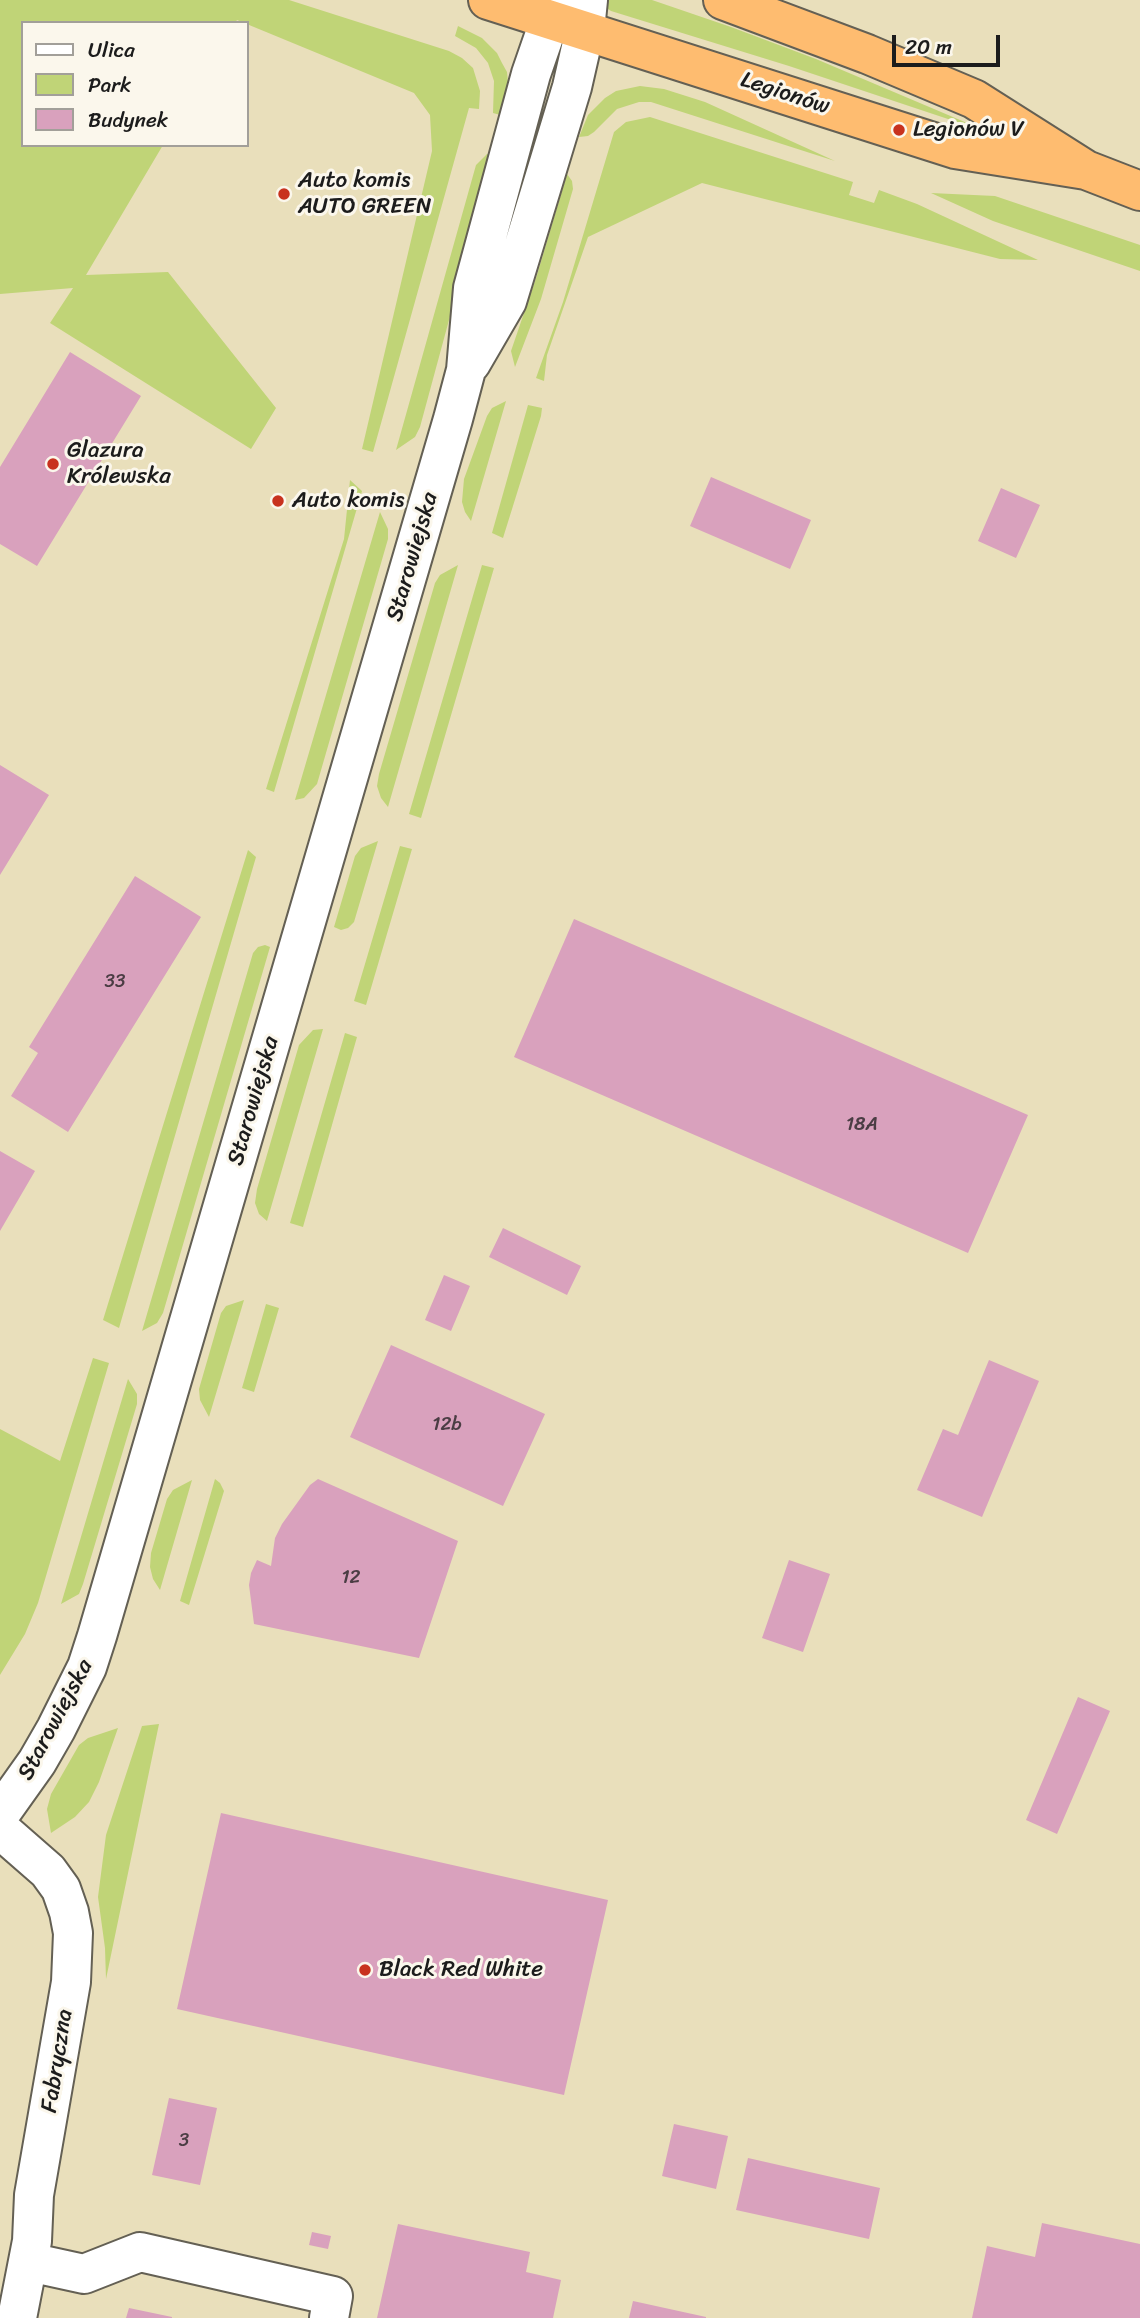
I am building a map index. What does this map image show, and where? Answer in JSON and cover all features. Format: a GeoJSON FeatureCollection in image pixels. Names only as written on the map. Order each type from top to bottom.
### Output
{"type":"FeatureCollection","features":[{"type":"Feature","properties":{"kind":"highway","name":"Legionów"},"geometry":{"type":"LineString","coordinates":[[488,0],[571,12],[956,149],[1086,170]]}},
{"type":"Feature","properties":{"kind":"highway","name":"Legionów"},"geometry":{"type":"LineString","coordinates":[[723,0],[867,54],[974,99],[1086,170],[1140,191]]}},
{"type":"Feature","properties":{"kind":"street","name":"Starowiejska"},"geometry":{"type":"LineString","coordinates":[[0,1814],[37,1762],[56,1729],[87,1667],[97,1636],[466,370],[508,301],[561,126],[571,12]]}},
{"type":"Feature","properties":{"kind":"street","name":"Fabryczna"},"geometry":{"type":"LineString","coordinates":[[0,1829],[48,1871],[61,1889],[73,1933],[71,1982],[34,2195],[29,2262],[18,2318]]}},
{"type":"Feature","properties":{"kind":"street"},"geometry":{"type":"LineString","coordinates":[[29,2262],[84,2273],[140,2252],[333,2296],[329,2318]]}},
{"type":"Feature","properties":{"kind":"green space"},"geometry":{"type":"Polygon","coordinates":[[[0,0],[289,0],[449,51],[473,68],[480,91],[479,109],[469,108],[373,452],[362,449],[432,151],[430,115],[414,93],[248,25],[248,21],[21,21],[21,147],[162,147],[86,275],[168,272],[276,408],[251,449],[50,323],[73,288],[0,294],[0,0]]]}},
{"type":"Feature","properties":{"kind":"green space"},"geometry":{"type":"Polygon","coordinates":[[[606,0],[652,0],[731,27],[816,59],[993,134],[789,66],[611,11],[605,7],[606,0]]]}},
{"type":"Feature","properties":{"kind":"green space"},"geometry":{"type":"Polygon","coordinates":[[[458,26],[482,38],[497,53],[507,72],[509,93],[504,116],[493,113],[494,81],[488,63],[476,48],[455,36],[458,26]]]}},
{"type":"Feature","properties":{"kind":"green space"},"geometry":{"type":"Polygon","coordinates":[[[640,86],[664,89],[705,102],[835,161],[651,102],[639,102],[617,109],[594,132],[579,137],[588,115],[605,98],[616,91],[640,86]]]}},
{"type":"Feature","properties":{"kind":"green space"},"geometry":{"type":"Polygon","coordinates":[[[650,117],[853,182],[849,195],[874,203],[879,190],[917,204],[1038,260],[1000,259],[702,183],[588,237],[547,355],[544,381],[536,378],[563,302],[614,132],[626,122],[650,117]]]}},
{"type":"Feature","properties":{"kind":"green space"},"geometry":{"type":"Polygon","coordinates":[[[487,154],[494,154],[420,427],[415,437],[396,450],[476,165],[487,154]]]}},
{"type":"Feature","properties":{"kind":"green space"},"geometry":{"type":"Polygon","coordinates":[[[567,174],[573,189],[541,299],[515,367],[511,351],[567,174]]]}},
{"type":"Feature","properties":{"kind":"green space"},"geometry":{"type":"Polygon","coordinates":[[[931,193],[995,196],[1140,245],[1140,271],[993,221],[931,193]]]}},
{"type":"Feature","properties":{"kind":"green space"},"geometry":{"type":"Polygon","coordinates":[[[506,401],[471,521],[462,502],[464,479],[487,416],[492,408],[506,401]]]}},
{"type":"Feature","properties":{"kind":"green space"},"geometry":{"type":"Polygon","coordinates":[[[528,405],[542,408],[541,416],[503,538],[492,533],[528,405]]]}},
{"type":"Feature","properties":{"kind":"green space"},"geometry":{"type":"Polygon","coordinates":[[[350,480],[362,491],[274,792],[266,789],[344,539],[350,480]]]}},
{"type":"Feature","properties":{"kind":"green space"},"geometry":{"type":"Polygon","coordinates":[[[380,512],[388,529],[388,539],[317,784],[304,798],[295,800],[380,512]]]}},
{"type":"Feature","properties":{"kind":"green space"},"geometry":{"type":"Polygon","coordinates":[[[458,565],[388,807],[377,786],[379,774],[435,583],[440,575],[458,565]]]}},
{"type":"Feature","properties":{"kind":"green space"},"geometry":{"type":"Polygon","coordinates":[[[482,565],[494,568],[421,818],[409,814],[482,565]]]}},
{"type":"Feature","properties":{"kind":"green space"},"geometry":{"type":"Polygon","coordinates":[[[378,841],[354,922],[341,930],[334,927],[355,856],[361,848],[378,841]]]}},
{"type":"Feature","properties":{"kind":"green space"},"geometry":{"type":"Polygon","coordinates":[[[400,846],[412,849],[366,1005],[354,1001],[400,846]]]}},
{"type":"Feature","properties":{"kind":"green space"},"geometry":{"type":"Polygon","coordinates":[[[248,850],[256,857],[119,1328],[103,1320],[248,850]]]}},
{"type":"Feature","properties":{"kind":"green space"},"geometry":{"type":"Polygon","coordinates":[[[258,947],[270,947],[163,1313],[157,1323],[142,1331],[253,953],[258,947]]]}},
{"type":"Feature","properties":{"kind":"green space"},"geometry":{"type":"Polygon","coordinates":[[[323,1029],[267,1221],[259,1214],[255,1203],[257,1189],[299,1045],[313,1030],[323,1029]]]}},
{"type":"Feature","properties":{"kind":"green space"},"geometry":{"type":"Polygon","coordinates":[[[345,1033],[357,1037],[303,1227],[290,1223],[345,1033]]]}},
{"type":"Feature","properties":{"kind":"green space"},"geometry":{"type":"Polygon","coordinates":[[[244,1300],[209,1417],[200,1400],[199,1389],[221,1313],[226,1306],[244,1300]]]}},
{"type":"Feature","properties":{"kind":"green space"},"geometry":{"type":"Polygon","coordinates":[[[266,1304],[279,1308],[254,1392],[242,1388],[266,1304]]]}},
{"type":"Feature","properties":{"kind":"green space"},"geometry":{"type":"Polygon","coordinates":[[[93,1358],[109,1363],[38,1603],[25,1634],[0,1675],[0,1429],[60,1461],[93,1358]]]}},
{"type":"Feature","properties":{"kind":"green space"},"geometry":{"type":"Polygon","coordinates":[[[128,1379],[137,1394],[137,1404],[83,1584],[79,1594],[61,1604],[128,1379]]]}},
{"type":"Feature","properties":{"kind":"green space"},"geometry":{"type":"Polygon","coordinates":[[[215,1479],[224,1491],[189,1605],[180,1601],[215,1479]]]}},
{"type":"Feature","properties":{"kind":"green space"},"geometry":{"type":"Polygon","coordinates":[[[192,1480],[160,1590],[150,1567],[151,1553],[167,1499],[173,1490],[192,1480]]]}},
{"type":"Feature","properties":{"kind":"green space"},"geometry":{"type":"Polygon","coordinates":[[[159,1724],[106,1979],[98,1897],[106,1835],[142,1726],[159,1724]]]}},
{"type":"Feature","properties":{"kind":"green space"},"geometry":{"type":"Polygon","coordinates":[[[118,1728],[89,1802],[75,1817],[51,1833],[47,1809],[51,1794],[79,1745],[88,1738],[118,1728]]]}},
{"type":"Feature","properties":{"kind":"building"},"geometry":{"type":"Polygon","coordinates":[[[70,352],[141,396],[37,566],[0,544],[0,467],[70,352]]]}},
{"type":"Feature","properties":{"kind":"building"},"geometry":{"type":"Polygon","coordinates":[[[711,477],[811,520],[790,569],[690,526],[711,477]]]}},
{"type":"Feature","properties":{"kind":"building"},"geometry":{"type":"Polygon","coordinates":[[[1001,488],[1040,505],[1016,558],[978,541],[1001,488]]]}},
{"type":"Feature","properties":{"kind":"building"},"geometry":{"type":"Polygon","coordinates":[[[0,765],[49,795],[0,875],[0,765]]]}},
{"type":"Feature","properties":{"kind":"building"},"geometry":{"type":"Polygon","coordinates":[[[135,876],[201,917],[68,1132],[11,1096],[38,1053],[29,1047],[135,876]]]}},
{"type":"Feature","properties":{"kind":"building"},"geometry":{"type":"Polygon","coordinates":[[[574,919],[1028,1115],[968,1253],[514,1057],[574,919]]]}},
{"type":"Feature","properties":{"kind":"building"},"geometry":{"type":"Polygon","coordinates":[[[0,1151],[35,1171],[0,1231],[0,1151]]]}},
{"type":"Feature","properties":{"kind":"building"},"geometry":{"type":"Polygon","coordinates":[[[503,1228],[581,1266],[567,1295],[489,1257],[503,1228]]]}},
{"type":"Feature","properties":{"kind":"building"},"geometry":{"type":"Polygon","coordinates":[[[444,1275],[470,1286],[451,1331],[425,1320],[444,1275]]]}},
{"type":"Feature","properties":{"kind":"building"},"geometry":{"type":"Polygon","coordinates":[[[391,1345],[545,1414],[503,1506],[350,1437],[391,1345]]]}},
{"type":"Feature","properties":{"kind":"building"},"geometry":{"type":"Polygon","coordinates":[[[989,1360],[1039,1381],[982,1517],[917,1490],[943,1429],[958,1435],[989,1360]]]}},
{"type":"Feature","properties":{"kind":"building"},"geometry":{"type":"Polygon","coordinates":[[[318,1479],[458,1541],[419,1658],[254,1624],[249,1585],[251,1573],[257,1560],[271,1566],[275,1538],[282,1524],[310,1485],[318,1479]]]}},
{"type":"Feature","properties":{"kind":"building"},"geometry":{"type":"Polygon","coordinates":[[[789,1560],[830,1574],[803,1652],[762,1638],[789,1560]]]}},
{"type":"Feature","properties":{"kind":"building"},"geometry":{"type":"Polygon","coordinates":[[[1078,1697],[1110,1711],[1057,1834],[1026,1820],[1078,1697]]]}},
{"type":"Feature","properties":{"kind":"building"},"geometry":{"type":"Polygon","coordinates":[[[221,1813],[608,1900],[564,2095],[177,2009],[221,1813]]]}},
{"type":"Feature","properties":{"kind":"building"},"geometry":{"type":"Polygon","coordinates":[[[169,2098],[217,2108],[200,2185],[152,2175],[169,2098]]]}},
{"type":"Feature","properties":{"kind":"building"},"geometry":{"type":"Polygon","coordinates":[[[674,2124],[728,2136],[716,2189],[662,2176],[674,2124]]]}},
{"type":"Feature","properties":{"kind":"building"},"geometry":{"type":"Polygon","coordinates":[[[748,2158],[880,2188],[869,2239],[736,2210],[748,2158]]]}},
{"type":"Feature","properties":{"kind":"building"},"geometry":{"type":"Polygon","coordinates":[[[1042,2223],[1140,2244],[1140,2318],[972,2318],[987,2246],[1035,2257],[1042,2223]]]}},
{"type":"Feature","properties":{"kind":"building"},"geometry":{"type":"Polygon","coordinates":[[[398,2224],[530,2252],[526,2272],[561,2280],[553,2318],[377,2318],[398,2224]]]}},
{"type":"Feature","properties":{"kind":"building"},"geometry":{"type":"Polygon","coordinates":[[[312,2232],[331,2236],[328,2249],[309,2245],[312,2232]]]}},
{"type":"Feature","properties":{"kind":"building"},"geometry":{"type":"Polygon","coordinates":[[[633,2301],[706,2317],[706,2318],[629,2318],[633,2301]]]}},
{"type":"Feature","properties":{"kind":"building"},"geometry":{"type":"Polygon","coordinates":[[[129,2308],[172,2317],[172,2318],[126,2318],[129,2308]]]}},
{"type":"Feature","properties":{"kind":"place","name":"Legionów V"},"geometry":{"type":"Point","coordinates":[899,130]}},
{"type":"Feature","properties":{"kind":"place","name":"Auto komis AUTO GREEN"},"geometry":{"type":"Point","coordinates":[284,194]}},
{"type":"Feature","properties":{"kind":"place","name":"Glazura Królewska"},"geometry":{"type":"Point","coordinates":[53,464]}},
{"type":"Feature","properties":{"kind":"place","name":"Auto komis"},"geometry":{"type":"Point","coordinates":[278,501]}},
{"type":"Feature","properties":{"kind":"place","name":"Black Red White"},"geometry":{"type":"Point","coordinates":[365,1970]}}]}
